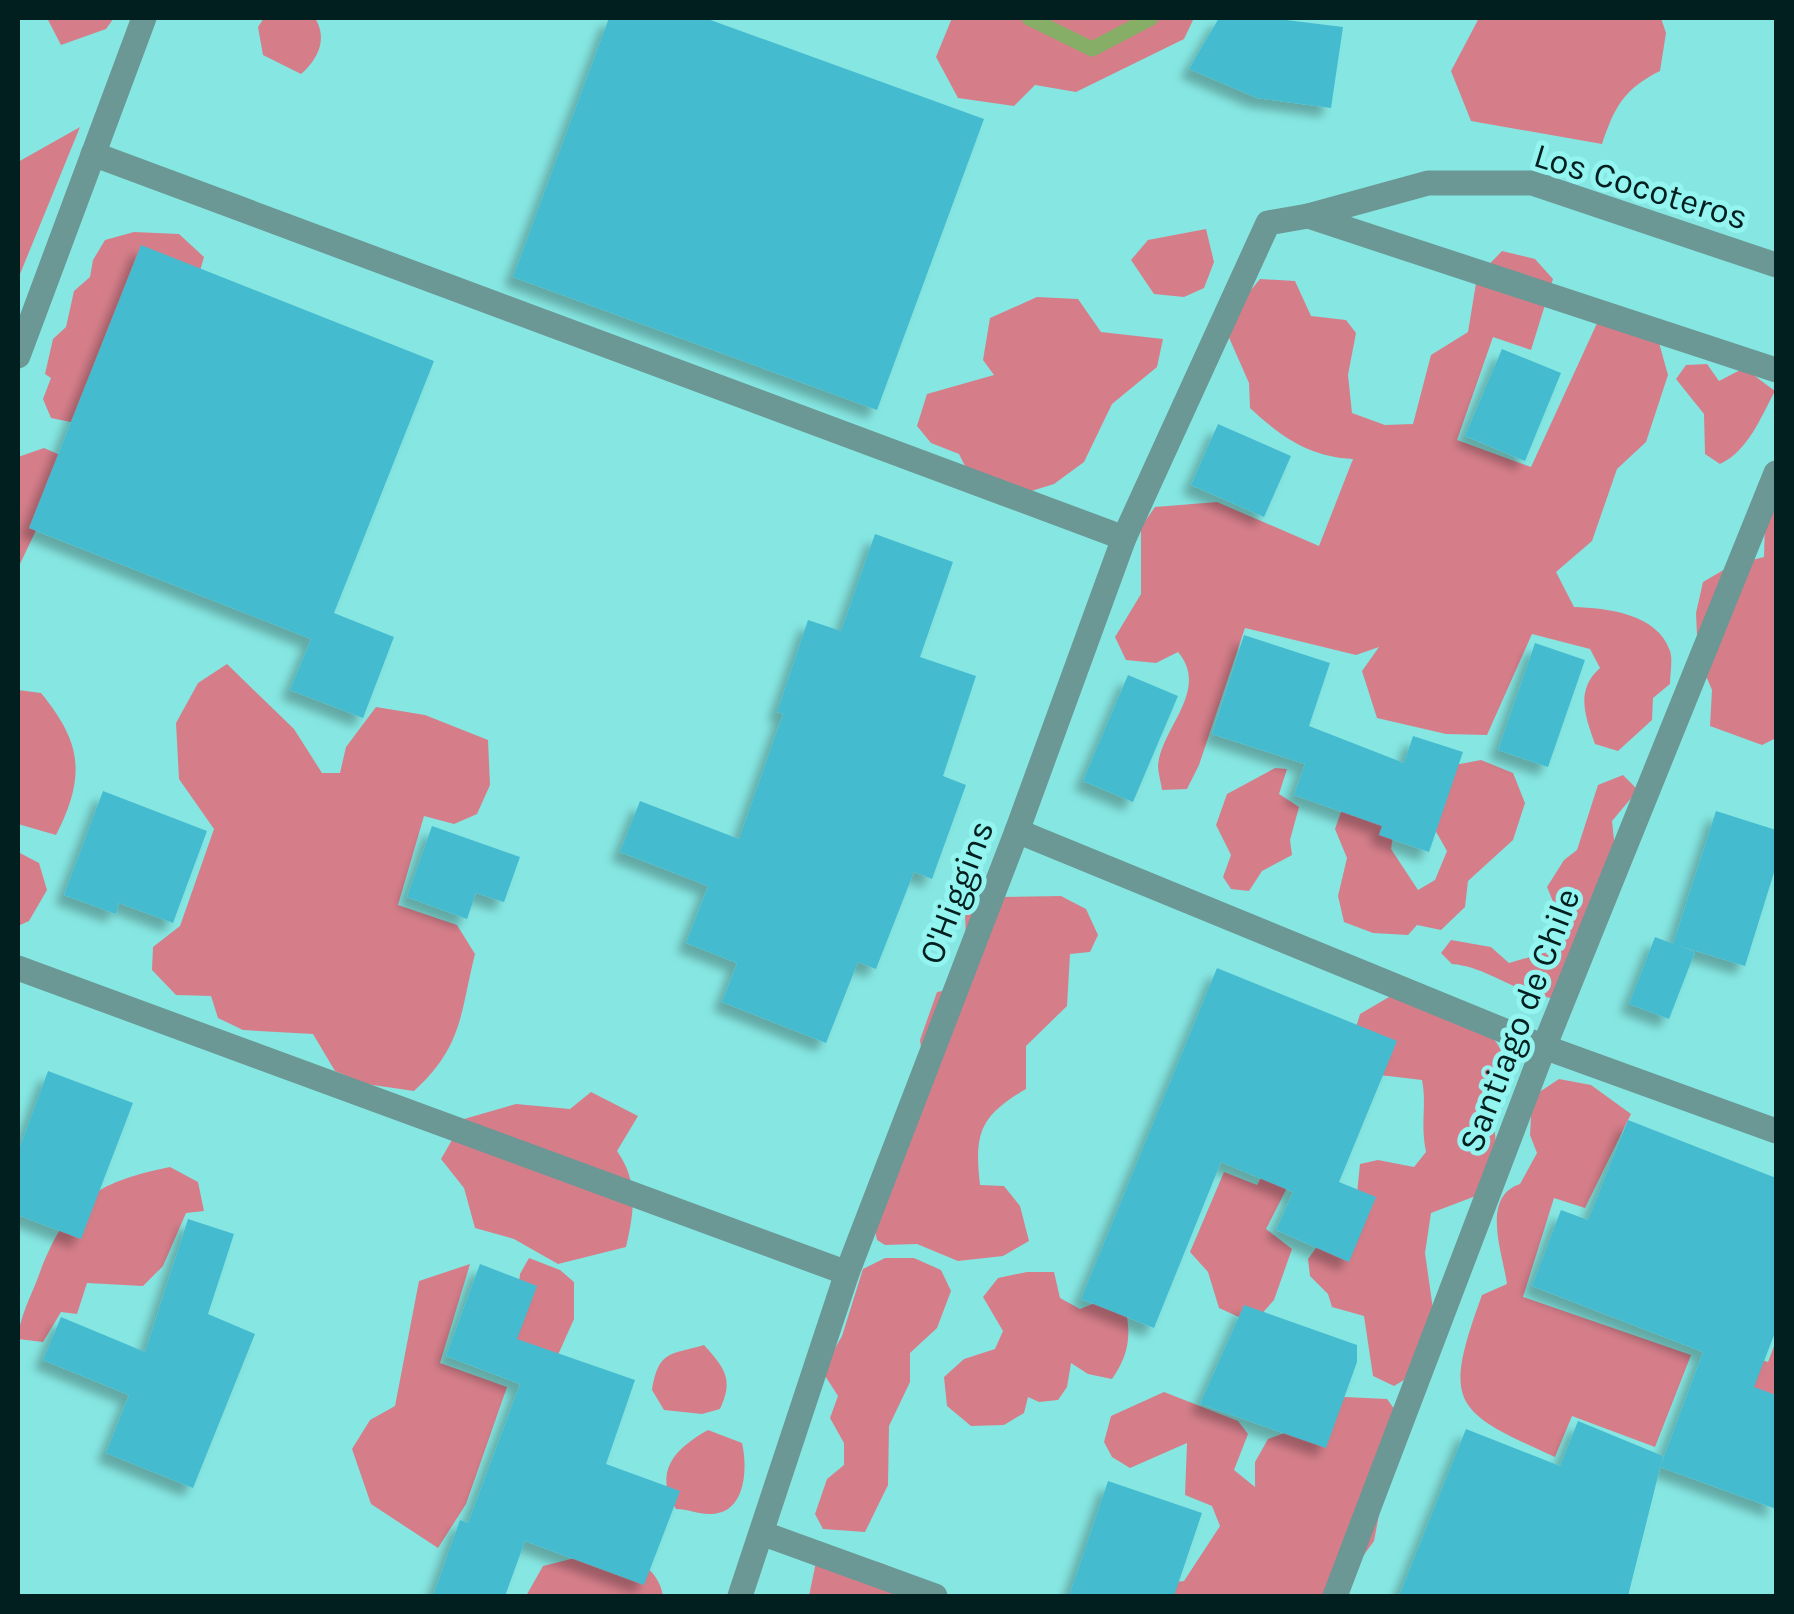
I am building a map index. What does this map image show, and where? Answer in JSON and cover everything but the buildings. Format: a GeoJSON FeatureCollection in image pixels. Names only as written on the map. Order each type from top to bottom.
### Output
{"type":"FeatureCollection","features":[{"type":"Feature","properties":{"kind":"street"},"geometry":{"type":"LineString","coordinates":[[18,356],[144,18]]}},
{"type":"Feature","properties":{"kind":"street"},"geometry":{"type":"LineString","coordinates":[[93,154],[1124,538]]}},
{"type":"Feature","properties":{"kind":"street","name":"Los Cocoteros"},"geometry":{"type":"LineString","coordinates":[[1268,223],[1428,183],[1532,182],[1776,265]]}},
{"type":"Feature","properties":{"kind":"street"},"geometry":{"type":"LineString","coordinates":[[1308,216],[1776,370]]}},
{"type":"Feature","properties":{"kind":"street","name":"O'Higgins"},"geometry":{"type":"LineString","coordinates":[[740,1596],[764,1534],[847,1273],[1018,831],[1124,538],[1268,223]]}},
{"type":"Feature","properties":{"kind":"street","name":"Santiago de Chile"},"geometry":{"type":"LineString","coordinates":[[1336,1596],[1544,1046],[1776,473]]}},
{"type":"Feature","properties":{"kind":"street"},"geometry":{"type":"LineString","coordinates":[[1018,831],[1544,1046],[1776,1130]]}},
{"type":"Feature","properties":{"kind":"street"},"geometry":{"type":"LineString","coordinates":[[18,968],[847,1273]]}},
{"type":"Feature","properties":{"kind":"street"},"geometry":{"type":"LineString","coordinates":[[764,1534],[935,1596]]}},
{"type":"Feature","properties":{"kind":"shaded area"},"geometry":{"type":"Polygon","coordinates":[[[47,18],[114,18],[106,29],[61,45],[47,18]]]}},
{"type":"Feature","properties":{"kind":"shaded area"},"geometry":{"type":"Polygon","coordinates":[[[264,18],[315,18],[321,41],[312,62],[301,74],[263,55],[258,27],[264,18]]]}},
{"type":"Feature","properties":{"kind":"shaded area"},"geometry":{"type":"Polygon","coordinates":[[[952,18],[1194,18],[1184,39],[1076,92],[1035,85],[1014,106],[958,98],[936,57],[952,18]]]}},
{"type":"Feature","properties":{"kind":"shaded area"},"geometry":{"type":"Polygon","coordinates":[[[1479,18],[1661,18],[1666,33],[1660,71],[1622,100],[1602,144],[1471,121],[1451,71],[1479,18]]]}},
{"type":"Feature","properties":{"kind":"shaded area"},"geometry":{"type":"Polygon","coordinates":[[[80,127],[18,279],[18,162],[80,127]]]}},
{"type":"Feature","properties":{"kind":"shaded area"},"geometry":{"type":"Polygon","coordinates":[[[1206,229],[1214,262],[1204,288],[1184,297],[1154,294],[1131,260],[1148,240],[1206,229]]]}},
{"type":"Feature","properties":{"kind":"shaded area"},"geometry":{"type":"Polygon","coordinates":[[[134,232],[179,234],[204,257],[195,288],[76,423],[51,418],[43,399],[51,378],[45,374],[53,339],[66,327],[74,291],[90,277],[93,260],[105,240],[134,232]]]}},
{"type":"Feature","properties":{"kind":"shaded area"},"geometry":{"type":"Polygon","coordinates":[[[1502,251],[1535,259],[1553,279],[1531,350],[1493,337],[1457,440],[1531,467],[1598,321],[1656,332],[1668,375],[1646,442],[1617,469],[1592,541],[1556,572],[1574,607],[1630,616],[1655,629],[1664,639],[1671,655],[1670,684],[1653,698],[1652,720],[1618,751],[1595,744],[1584,704],[1587,685],[1600,668],[1590,649],[1532,634],[1487,735],[1446,734],[1377,718],[1362,671],[1379,647],[1356,655],[1245,628],[1199,765],[1187,789],[1162,790],[1158,765],[1161,751],[1182,709],[1189,680],[1178,652],[1156,663],[1126,660],[1115,637],[1141,594],[1141,527],[1155,507],[1217,502],[1319,546],[1353,459],[1297,444],[1250,408],[1249,383],[1223,324],[1260,279],[1295,281],[1311,316],[1346,320],[1356,333],[1348,375],[1352,413],[1385,425],[1413,424],[1431,355],[1468,332],[1477,277],[1502,251]]]}},
{"type":"Feature","properties":{"kind":"shaded area"},"geometry":{"type":"Polygon","coordinates":[[[1037,297],[1078,299],[1101,332],[1163,339],[1157,367],[1112,404],[1084,462],[1054,484],[1002,500],[974,484],[959,454],[931,443],[917,426],[927,394],[994,375],[983,360],[990,318],[1037,297]]]}},
{"type":"Feature","properties":{"kind":"shaded area"},"geometry":{"type":"Polygon","coordinates":[[[1707,364],[1719,381],[1744,368],[1775,391],[1746,442],[1720,464],[1705,454],[1704,414],[1676,379],[1686,365],[1707,364]]]}},
{"type":"Feature","properties":{"kind":"shaded area"},"geometry":{"type":"Polygon","coordinates":[[[44,448],[62,456],[41,520],[18,568],[18,457],[44,448]]]}},
{"type":"Feature","properties":{"kind":"shaded area"},"geometry":{"type":"Polygon","coordinates":[[[1776,493],[1776,738],[1762,745],[1710,726],[1712,690],[1698,657],[1696,613],[1703,582],[1732,565],[1764,557],[1765,521],[1776,493]]]}},
{"type":"Feature","properties":{"kind":"shaded area"},"geometry":{"type":"Polygon","coordinates":[[[227,664],[294,729],[322,773],[340,773],[346,747],[376,707],[425,715],[488,740],[490,785],[477,814],[454,824],[424,816],[398,905],[457,925],[475,954],[451,1044],[414,1091],[366,1084],[335,1071],[313,1034],[243,1030],[218,1018],[211,996],[176,995],[152,970],[153,947],[180,926],[214,829],[179,779],[176,723],[198,683],[227,664]]]}},
{"type":"Feature","properties":{"kind":"shaded area"},"geometry":{"type":"Polygon","coordinates":[[[18,690],[41,693],[72,744],[72,795],[56,835],[18,824],[18,690]]]}},
{"type":"Feature","properties":{"kind":"shaded area"},"geometry":{"type":"Polygon","coordinates":[[[1481,760],[1513,773],[1525,803],[1513,840],[1468,881],[1465,907],[1441,930],[1417,925],[1408,935],[1373,933],[1344,922],[1338,896],[1347,858],[1335,829],[1341,812],[1361,796],[1396,816],[1391,849],[1418,890],[1435,880],[1447,851],[1426,814],[1444,767],[1481,760]]]}},
{"type":"Feature","properties":{"kind":"shaded area"},"geometry":{"type":"Polygon","coordinates":[[[1275,768],[1287,769],[1279,794],[1299,807],[1290,840],[1292,855],[1262,871],[1249,891],[1231,889],[1223,877],[1231,855],[1216,825],[1227,794],[1275,768]]]}},
{"type":"Feature","properties":{"kind":"shaded area"},"geometry":{"type":"Polygon","coordinates":[[[1623,775],[1638,790],[1612,821],[1617,868],[1551,998],[1452,964],[1441,953],[1451,940],[1491,947],[1509,963],[1557,949],[1559,916],[1547,887],[1564,860],[1577,850],[1598,785],[1623,775]]]}},
{"type":"Feature","properties":{"kind":"shaded area"},"geometry":{"type":"Polygon","coordinates":[[[18,852],[39,863],[47,890],[29,921],[18,926],[18,852]]]}},
{"type":"Feature","properties":{"kind":"shaded area"},"geometry":{"type":"Polygon","coordinates":[[[1061,896],[1086,909],[1098,935],[1090,952],[1070,954],[1067,1006],[1026,1046],[1026,1089],[990,1118],[978,1152],[980,1185],[1004,1186],[1020,1206],[1029,1241],[1003,1256],[958,1261],[917,1244],[885,1245],[877,1240],[868,1198],[927,1088],[920,1040],[937,992],[958,988],[966,941],[965,910],[993,897],[1061,896]]]}},
{"type":"Feature","properties":{"kind":"shaded area"},"geometry":{"type":"Polygon","coordinates":[[[1389,997],[1460,1016],[1497,1043],[1504,1061],[1501,1082],[1484,1106],[1495,1139],[1489,1171],[1481,1194],[1431,1213],[1425,1253],[1434,1316],[1409,1377],[1394,1386],[1373,1376],[1364,1316],[1332,1307],[1328,1294],[1310,1276],[1308,1259],[1327,1233],[1355,1213],[1360,1164],[1378,1160],[1414,1167],[1426,1152],[1422,1080],[1371,1074],[1355,1031],[1360,1014],[1389,997]]]}},
{"type":"Feature","properties":{"kind":"shaded area"},"geometry":{"type":"Polygon","coordinates":[[[1559,1079],[1591,1085],[1631,1114],[1585,1208],[1554,1198],[1523,1297],[1691,1355],[1655,1447],[1572,1416],[1555,1457],[1495,1428],[1465,1400],[1462,1360],[1482,1295],[1507,1284],[1497,1213],[1501,1201],[1520,1184],[1537,1153],[1530,1135],[1532,1097],[1559,1079]]]}},
{"type":"Feature","properties":{"kind":"shaded area"},"geometry":{"type":"Polygon","coordinates":[[[591,1092],[638,1116],[617,1151],[632,1186],[626,1247],[558,1264],[514,1239],[475,1228],[464,1188],[441,1159],[464,1119],[516,1104],[570,1109],[591,1092]]]}},
{"type":"Feature","properties":{"kind":"shaded area"},"geometry":{"type":"Polygon","coordinates":[[[1270,1162],[1295,1172],[1266,1229],[1292,1249],[1274,1300],[1259,1317],[1241,1318],[1219,1308],[1208,1272],[1190,1252],[1224,1172],[1257,1185],[1270,1162]]]}},
{"type":"Feature","properties":{"kind":"shaded area"},"geometry":{"type":"Polygon","coordinates":[[[170,1167],[198,1182],[204,1211],[186,1213],[163,1266],[143,1286],[87,1283],[77,1314],[61,1312],[43,1342],[18,1339],[48,1254],[71,1215],[101,1190],[170,1167]]]}},
{"type":"Feature","properties":{"kind":"shaded area"},"geometry":{"type":"Polygon","coordinates":[[[529,1258],[560,1270],[574,1282],[574,1319],[557,1357],[540,1361],[512,1336],[520,1274],[529,1258]]]}},
{"type":"Feature","properties":{"kind":"shaded area"},"geometry":{"type":"Polygon","coordinates":[[[885,1258],[914,1258],[941,1270],[951,1291],[937,1328],[910,1353],[910,1382],[889,1426],[888,1485],[865,1532],[823,1529],[815,1514],[827,1479],[844,1465],[844,1443],[830,1418],[838,1396],[822,1371],[842,1336],[863,1269],[885,1258]]]}},
{"type":"Feature","properties":{"kind":"shaded area"},"geometry":{"type":"Polygon","coordinates":[[[470,1264],[440,1363],[507,1387],[466,1504],[438,1548],[371,1504],[352,1449],[370,1420],[395,1406],[419,1281],[470,1264]]]}},
{"type":"Feature","properties":{"kind":"shaded area"},"geometry":{"type":"Polygon","coordinates":[[[1054,1272],[1060,1298],[1080,1309],[1100,1301],[1127,1317],[1124,1357],[1112,1379],[1088,1374],[1071,1363],[1067,1387],[1058,1400],[1039,1402],[1028,1397],[1024,1413],[1004,1425],[971,1426],[947,1406],[944,1377],[964,1359],[995,1349],[1003,1331],[983,1297],[998,1278],[1054,1272]]]}},
{"type":"Feature","properties":{"kind":"shaded area"},"geometry":{"type":"Polygon","coordinates":[[[1776,1341],[1776,1422],[1757,1411],[1739,1353],[1768,1362],[1776,1341]]]}},
{"type":"Feature","properties":{"kind":"shaded area"},"geometry":{"type":"Polygon","coordinates":[[[704,1345],[727,1382],[720,1409],[702,1414],[664,1410],[652,1390],[658,1368],[674,1353],[704,1345]]]}},
{"type":"Feature","properties":{"kind":"shaded area"},"geometry":{"type":"Polygon","coordinates":[[[1164,1392],[1238,1421],[1248,1434],[1234,1470],[1255,1487],[1255,1462],[1268,1439],[1305,1426],[1345,1397],[1387,1399],[1398,1414],[1374,1541],[1334,1596],[1145,1596],[1155,1585],[1184,1581],[1220,1526],[1212,1506],[1185,1495],[1187,1443],[1130,1468],[1112,1457],[1104,1442],[1111,1416],[1164,1392]]]}},
{"type":"Feature","properties":{"kind":"shaded area"},"geometry":{"type":"Polygon","coordinates":[[[708,1430],[742,1443],[742,1489],[731,1507],[721,1512],[705,1514],[676,1509],[667,1484],[671,1463],[685,1445],[708,1430]]]}},
{"type":"Feature","properties":{"kind":"shaded area"},"geometry":{"type":"Polygon","coordinates":[[[607,1550],[635,1560],[650,1571],[663,1596],[526,1596],[543,1566],[607,1550]]]}},
{"type":"Feature","properties":{"kind":"shaded area"},"geometry":{"type":"Polygon","coordinates":[[[848,1556],[891,1567],[922,1596],[809,1596],[817,1557],[848,1556]]]}},
{"type":"Feature","properties":{"kind":"waterway"},"geometry":{"type":"LineString","coordinates":[[1029,18],[1092,49],[1151,18]]}}]}
